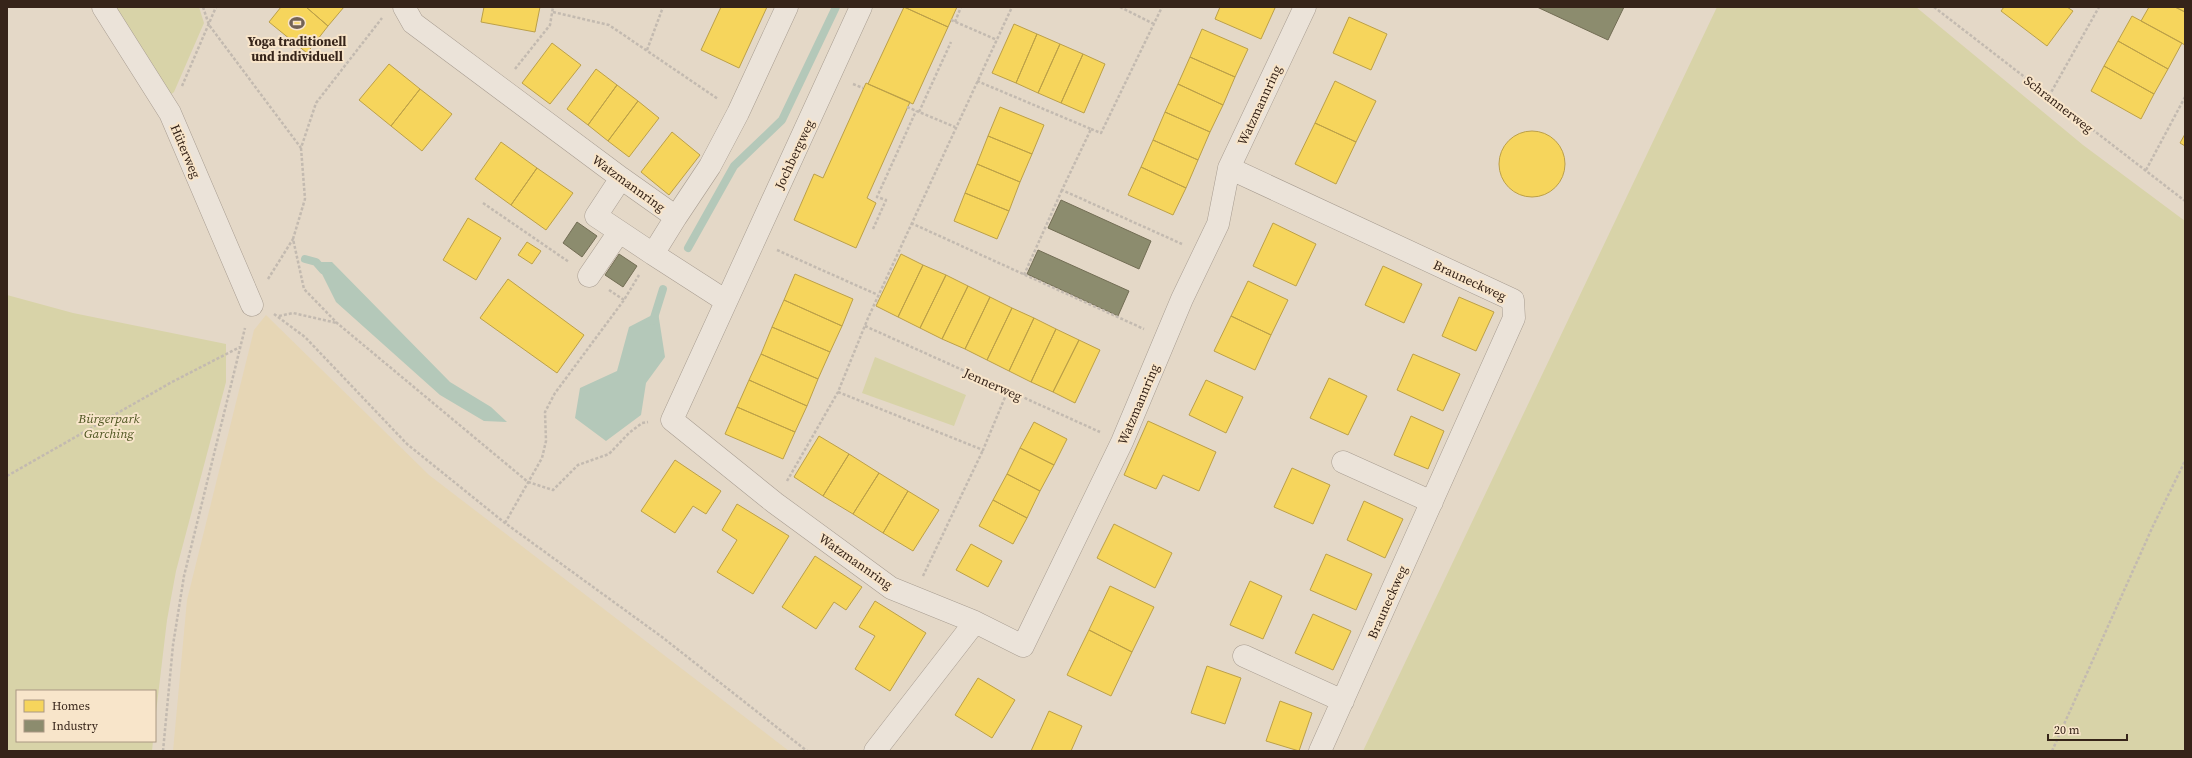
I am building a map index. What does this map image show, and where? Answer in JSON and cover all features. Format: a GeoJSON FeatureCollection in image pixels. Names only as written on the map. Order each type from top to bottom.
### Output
{"type":"FeatureCollection","features":[{"type":"Feature","properties":{"kind":"street","name":"Hüterweg"},"geometry":{"type":"LineString","coordinates":[[103,7],[170,113],[252,305]]}},
{"type":"Feature","properties":{"kind":"street"},"geometry":{"type":"LineString","coordinates":[[676,217],[710,166],[738,113],[787,7]]}},
{"type":"Feature","properties":{"kind":"street","name":"Jochbergweg"},"geometry":{"type":"LineString","coordinates":[[726,301],[861,7]]}},
{"type":"Feature","properties":{"kind":"street","name":"Watzmannring"},"geometry":{"type":"LineString","coordinates":[[672,420],[775,503],[891,588],[975,622],[1023,646],[1122,442],[1165,338],[1218,224],[1229,168],[1304,7]]}},
{"type":"Feature","properties":{"kind":"street","name":"Watzmannring"},"geometry":{"type":"LineString","coordinates":[[395,10],[621,178],[676,217],[652,254]]}},
{"type":"Feature","properties":{"kind":"street","name":"Brauneckweg"},"geometry":{"type":"LineString","coordinates":[[1229,168],[1513,300],[1514,318],[1320,751]]}},
{"type":"Feature","properties":{"kind":"street"},"geometry":{"type":"LineString","coordinates":[[621,178],[596,216],[726,301],[672,420]]}},
{"type":"Feature","properties":{"kind":"street"},"geometry":{"type":"LineString","coordinates":[[589,276],[619,232]]}},
{"type":"Feature","properties":{"kind":"street"},"geometry":{"type":"LineString","coordinates":[[1343,462],[1432,502]]}},
{"type":"Feature","properties":{"kind":"street"},"geometry":{"type":"LineString","coordinates":[[874,751],[975,622]]}},
{"type":"Feature","properties":{"kind":"street"},"geometry":{"type":"LineString","coordinates":[[1244,656],[1342,701]]}},
{"type":"Feature","properties":{"kind":"path"},"geometry":{"type":"LineString","coordinates":[[203,7],[209,25],[301,148]]}},
{"type":"Feature","properties":{"kind":"path"},"geometry":{"type":"LineString","coordinates":[[170,113],[216,7]]}},
{"type":"Feature","properties":{"kind":"path"},"geometry":{"type":"LineString","coordinates":[[500,88],[550,25],[553,7]]}},
{"type":"Feature","properties":{"kind":"path"},"geometry":{"type":"LineString","coordinates":[[647,50],[663,7]]}},
{"type":"Feature","properties":{"kind":"path"},"geometry":{"type":"LineString","coordinates":[[961,7],[953,21],[996,40]]}},
{"type":"Feature","properties":{"kind":"path"},"geometry":{"type":"LineString","coordinates":[[775,503],[838,392],[878,295],[1012,7]]}},
{"type":"Feature","properties":{"kind":"path"},"geometry":{"type":"LineString","coordinates":[[1120,7],[1154,24]]}},
{"type":"Feature","properties":{"kind":"path"},"geometry":{"type":"LineString","coordinates":[[977,80],[1101,133],[1162,7]]}},
{"type":"Feature","properties":{"kind":"path","name":"Schrannerweg"},"geometry":{"type":"LineString","coordinates":[[1934,7],[2185,201]]}},
{"type":"Feature","properties":{"kind":"path"},"geometry":{"type":"LineString","coordinates":[[2049,96],[2099,7]]}},
{"type":"Feature","properties":{"kind":"path"},"geometry":{"type":"LineString","coordinates":[[163,751],[173,645],[184,576],[203,495],[233,382],[240,347],[252,305],[293,239],[305,199],[301,148],[316,103],[395,10]]}},
{"type":"Feature","properties":{"kind":"path"},"geometry":{"type":"LineString","coordinates":[[552,12],[609,25],[738,113]]}},
{"type":"Feature","properties":{"kind":"path"},"geometry":{"type":"LineString","coordinates":[[919,112],[951,42]]}},
{"type":"Feature","properties":{"kind":"path"},"geometry":{"type":"LineString","coordinates":[[2146,170],[2185,97]]}},
{"type":"Feature","properties":{"kind":"path"},"geometry":{"type":"LineString","coordinates":[[908,107],[955,127]]}},
{"type":"Feature","properties":{"kind":"path"},"geometry":{"type":"LineString","coordinates":[[873,229],[886,200],[877,197],[916,111]]}},
{"type":"Feature","properties":{"kind":"path"},"geometry":{"type":"LineString","coordinates":[[1024,275],[1091,129]]}},
{"type":"Feature","properties":{"kind":"path"},"geometry":{"type":"LineString","coordinates":[[1062,190],[1204,254]]}},
{"type":"Feature","properties":{"kind":"path"},"geometry":{"type":"LineString","coordinates":[[483,202],[624,300]]}},
{"type":"Feature","properties":{"kind":"path"},"geometry":{"type":"LineString","coordinates":[[911,223],[1165,338]]}},
{"type":"Feature","properties":{"kind":"path"},"geometry":{"type":"LineString","coordinates":[[293,239],[304,289],[337,323],[528,482],[553,490],[578,465],[609,454],[629,433],[642,423],[672,420]]}},
{"type":"Feature","properties":{"kind":"path"},"geometry":{"type":"LineString","coordinates":[[754,240],[878,295]]}},
{"type":"Feature","properties":{"kind":"path"},"geometry":{"type":"LineString","coordinates":[[505,522],[542,458],[546,441],[545,412],[551,399],[624,300],[652,254]]}},
{"type":"Feature","properties":{"kind":"path"},"geometry":{"type":"LineString","coordinates":[[252,305],[279,316],[305,337],[407,444],[505,522],[662,636],[807,751]]}},
{"type":"Feature","properties":{"kind":"path"},"geometry":{"type":"LineString","coordinates":[[279,316],[293,313],[337,323]]}},
{"type":"Feature","properties":{"kind":"path","name":"Jennerweg"},"geometry":{"type":"LineString","coordinates":[[865,326],[1122,442]]}},
{"type":"Feature","properties":{"kind":"path"},"geometry":{"type":"LineString","coordinates":[[7,476],[172,382],[240,347]]}},
{"type":"Feature","properties":{"kind":"path"},"geometry":{"type":"LineString","coordinates":[[912,597],[983,450],[1008,390]]}},
{"type":"Feature","properties":{"kind":"path"},"geometry":{"type":"LineString","coordinates":[[838,392],[983,450]]}},
{"type":"Feature","properties":{"kind":"path"},"geometry":{"type":"LineString","coordinates":[[2052,751],[2153,526],[2185,461]]}},
{"type":"Feature","properties":{"kind":"shaded area"},"geometry":{"type":"Polygon","coordinates":[[[316,262],[332,262],[450,382],[491,407],[507,422],[484,421],[440,395],[336,302],[316,262]]]}},
{"type":"Feature","properties":{"kind":"shaded area"},"geometry":{"type":"Polygon","coordinates":[[[658,312],[665,357],[646,383],[641,415],[606,441],[575,418],[580,388],[617,371],[629,327],[658,312]]]}},
{"type":"Feature","properties":{"kind":"shaded area"},"geometry":{"type":"Polygon","coordinates":[[[266,315],[429,475],[789,751],[173,751],[187,600],[254,330],[266,315]]]}},
{"type":"Feature","properties":{"kind":"green space"},"geometry":{"type":"Polygon","coordinates":[[[113,7],[199,7],[204,23],[174,92],[170,95],[113,7]]]}},
{"type":"Feature","properties":{"kind":"green space"},"geometry":{"type":"Polygon","coordinates":[[[1717,7],[1916,7],[2083,145],[2185,221],[2185,751],[1363,751],[1717,7]]]}},
{"type":"Feature","properties":{"kind":"green space","name":"Bürgerpark Garching"},"geometry":{"type":"Polygon","coordinates":[[[7,295],[73,313],[226,344],[226,382],[176,571],[167,620],[156,713],[156,690],[16,690],[16,742],[153,742],[152,751],[7,751],[7,295]]]}},
{"type":"Feature","properties":{"kind":"green space"},"geometry":{"type":"Polygon","coordinates":[[[875,357],[966,395],[954,426],[862,393],[875,357]]]}},
{"type":"Feature","properties":{"kind":"building: Homes"},"geometry":{"type":"Polygon","coordinates":[[[281,7],[306,7],[328,26],[307,53],[269,22],[281,7]]]}},
{"type":"Feature","properties":{"kind":"building: Homes"},"geometry":{"type":"Polygon","coordinates":[[[306,7],[344,7],[328,26],[306,7]]]}},
{"type":"Feature","properties":{"kind":"building: Homes"},"geometry":{"type":"Polygon","coordinates":[[[484,7],[540,7],[535,32],[481,22],[484,7]]]}},
{"type":"Feature","properties":{"kind":"building: Homes"},"geometry":{"type":"Polygon","coordinates":[[[721,7],[767,7],[739,68],[701,50],[721,7]]]}},
{"type":"Feature","properties":{"kind":"building: Homes"},"geometry":{"type":"Polygon","coordinates":[[[904,7],[957,7],[948,27],[904,7]]]}},
{"type":"Feature","properties":{"kind":"building: Homes"},"geometry":{"type":"Polygon","coordinates":[[[904,7],[948,27],[913,104],[868,84],[904,7]]]}},
{"type":"Feature","properties":{"kind":"building: Homes"},"geometry":{"type":"Polygon","coordinates":[[[1220,7],[1275,8],[1261,39],[1215,19],[1220,7]]]}},
{"type":"Feature","properties":{"kind":"building: Homes"},"geometry":{"type":"Polygon","coordinates":[[[2004,7],[2067,7],[2073,11],[2047,46],[2001,11],[2004,7]]]}},
{"type":"Feature","properties":{"kind":"building: Homes"},"geometry":{"type":"Polygon","coordinates":[[[2149,7],[2175,7],[2185,12],[2185,45],[2141,21],[2149,7]]]}},
{"type":"Feature","properties":{"kind":"building: Homes"},"geometry":{"type":"Polygon","coordinates":[[[2175,7],[2185,7],[2185,12],[2175,7]]]}},
{"type":"Feature","properties":{"kind":"building: Homes"},"geometry":{"type":"Polygon","coordinates":[[[2132,16],[2182,43],[2168,69],[2118,41],[2132,16]]]}},
{"type":"Feature","properties":{"kind":"building: Homes"},"geometry":{"type":"Polygon","coordinates":[[[1349,17],[1387,34],[1371,70],[1333,53],[1349,17]]]}},
{"type":"Feature","properties":{"kind":"building: Homes"},"geometry":{"type":"Polygon","coordinates":[[[1014,24],[1037,34],[1016,83],[992,73],[1014,24]]]}},
{"type":"Feature","properties":{"kind":"building: Homes"},"geometry":{"type":"Polygon","coordinates":[[[1202,29],[1248,49],[1235,77],[1190,57],[1202,29]]]}},
{"type":"Feature","properties":{"kind":"building: Homes"},"geometry":{"type":"Polygon","coordinates":[[[1037,34],[1060,44],[1038,93],[1016,83],[1037,34]]]}},
{"type":"Feature","properties":{"kind":"building: Homes"},"geometry":{"type":"Polygon","coordinates":[[[2118,41],[2168,69],[2154,94],[2104,66],[2118,41]]]}},
{"type":"Feature","properties":{"kind":"building: Homes"},"geometry":{"type":"Polygon","coordinates":[[[552,43],[581,65],[550,104],[522,83],[552,43]]]}},
{"type":"Feature","properties":{"kind":"building: Homes"},"geometry":{"type":"Polygon","coordinates":[[[1060,44],[1083,54],[1061,103],[1038,93],[1060,44]]]}},
{"type":"Feature","properties":{"kind":"building: Homes"},"geometry":{"type":"Polygon","coordinates":[[[1083,54],[1105,64],[1084,113],[1061,103],[1083,54]]]}},
{"type":"Feature","properties":{"kind":"building: Homes"},"geometry":{"type":"Polygon","coordinates":[[[1190,57],[1235,77],[1223,105],[1178,84],[1190,57]]]}},
{"type":"Feature","properties":{"kind":"building: Homes"},"geometry":{"type":"Polygon","coordinates":[[[389,64],[420,89],[391,126],[359,100],[389,64]]]}},
{"type":"Feature","properties":{"kind":"building: Homes"},"geometry":{"type":"Polygon","coordinates":[[[2104,66],[2154,94],[2141,119],[2091,91],[2104,66]]]}},
{"type":"Feature","properties":{"kind":"building: Homes"},"geometry":{"type":"Polygon","coordinates":[[[596,69],[617,85],[588,125],[567,109],[596,69]]]}},
{"type":"Feature","properties":{"kind":"building: Homes"},"geometry":{"type":"Polygon","coordinates":[[[1335,81],[1376,101],[1356,142],[1315,123],[1335,81]]]}},
{"type":"Feature","properties":{"kind":"building: Homes"},"geometry":{"type":"Polygon","coordinates":[[[866,83],[910,102],[867,198],[876,203],[856,248],[794,220],[814,174],[823,178],[866,83]]]}},
{"type":"Feature","properties":{"kind":"building: Homes"},"geometry":{"type":"Polygon","coordinates":[[[1178,84],[1223,105],[1210,132],[1165,112],[1178,84]]]}},
{"type":"Feature","properties":{"kind":"building: Homes"},"geometry":{"type":"Polygon","coordinates":[[[617,85],[638,101],[608,141],[588,125],[617,85]]]}},
{"type":"Feature","properties":{"kind":"building: Homes"},"geometry":{"type":"Polygon","coordinates":[[[420,89],[452,114],[422,151],[391,126],[420,89]]]}},
{"type":"Feature","properties":{"kind":"building: Homes"},"geometry":{"type":"Polygon","coordinates":[[[638,101],[659,118],[629,157],[608,141],[638,101]]]}},
{"type":"Feature","properties":{"kind":"building: Homes"},"geometry":{"type":"Polygon","coordinates":[[[1000,107],[1044,125],[1032,154],[988,136],[1000,107]]]}},
{"type":"Feature","properties":{"kind":"building: Homes"},"geometry":{"type":"Polygon","coordinates":[[[1165,112],[1210,132],[1198,160],[1153,140],[1165,112]]]}},
{"type":"Feature","properties":{"kind":"building: Homes"},"geometry":{"type":"Polygon","coordinates":[[[1315,123],[1356,142],[1336,184],[1295,164],[1315,123]]]}},
{"type":"Feature","properties":{"kind":"building: Homes"},"geometry":{"type":"Polygon","coordinates":[[[1525,131],[1539,131],[1551,136],[1560,145],[1565,157],[1563,177],[1556,188],[1539,197],[1525,197],[1513,192],[1504,183],[1499,171],[1499,157],[1504,145],[1513,136],[1525,131]]]}},
{"type":"Feature","properties":{"kind":"building: Homes"},"geometry":{"type":"Polygon","coordinates":[[[672,132],[700,155],[669,195],[641,172],[672,132]]]}},
{"type":"Feature","properties":{"kind":"building: Homes"},"geometry":{"type":"Polygon","coordinates":[[[2185,134],[2185,146],[2180,143],[2185,134]]]}},
{"type":"Feature","properties":{"kind":"building: Homes"},"geometry":{"type":"Polygon","coordinates":[[[988,136],[1032,154],[1020,182],[977,164],[988,136]]]}},
{"type":"Feature","properties":{"kind":"building: Homes"},"geometry":{"type":"Polygon","coordinates":[[[1153,140],[1198,160],[1186,188],[1141,167],[1153,140]]]}},
{"type":"Feature","properties":{"kind":"building: Homes"},"geometry":{"type":"Polygon","coordinates":[[[501,142],[537,168],[511,205],[475,179],[501,142]]]}},
{"type":"Feature","properties":{"kind":"building: Homes"},"geometry":{"type":"Polygon","coordinates":[[[977,164],[1020,182],[1009,211],[965,193],[977,164]]]}},
{"type":"Feature","properties":{"kind":"building: Homes"},"geometry":{"type":"Polygon","coordinates":[[[1141,167],[1186,188],[1173,215],[1128,195],[1141,167]]]}},
{"type":"Feature","properties":{"kind":"building: Homes"},"geometry":{"type":"Polygon","coordinates":[[[537,168],[573,193],[546,230],[511,205],[537,168]]]}},
{"type":"Feature","properties":{"kind":"building: Homes"},"geometry":{"type":"Polygon","coordinates":[[[965,193],[1009,211],[997,239],[954,221],[965,193]]]}},
{"type":"Feature","properties":{"kind":"building: Homes"},"geometry":{"type":"Polygon","coordinates":[[[468,218],[501,238],[476,280],[443,260],[468,218]]]}},
{"type":"Feature","properties":{"kind":"building: Homes"},"geometry":{"type":"Polygon","coordinates":[[[1273,223],[1316,244],[1296,286],[1253,266],[1273,223]]]}},
{"type":"Feature","properties":{"kind":"building: Homes"},"geometry":{"type":"Polygon","coordinates":[[[527,242],[541,251],[532,264],[518,255],[527,242]]]}},
{"type":"Feature","properties":{"kind":"building: Homes"},"geometry":{"type":"Polygon","coordinates":[[[901,254],[923,265],[898,317],[876,306],[901,254]]]}},
{"type":"Feature","properties":{"kind":"building: Homes"},"geometry":{"type":"Polygon","coordinates":[[[923,265],[946,275],[920,328],[898,317],[923,265]]]}},
{"type":"Feature","properties":{"kind":"building: Homes"},"geometry":{"type":"Polygon","coordinates":[[[1383,266],[1422,284],[1404,323],[1365,305],[1383,266]]]}},
{"type":"Feature","properties":{"kind":"building: Homes"},"geometry":{"type":"Polygon","coordinates":[[[795,274],[853,299],[842,326],[784,300],[795,274]]]}},
{"type":"Feature","properties":{"kind":"building: Homes"},"geometry":{"type":"Polygon","coordinates":[[[946,275],[968,286],[942,339],[920,328],[946,275]]]}},
{"type":"Feature","properties":{"kind":"building: Homes"},"geometry":{"type":"Polygon","coordinates":[[[508,279],[584,335],[557,373],[480,318],[508,279]]]}},
{"type":"Feature","properties":{"kind":"building: Homes"},"geometry":{"type":"Polygon","coordinates":[[[1248,281],[1288,300],[1271,335],[1231,316],[1248,281]]]}},
{"type":"Feature","properties":{"kind":"building: Homes"},"geometry":{"type":"Polygon","coordinates":[[[968,286],[990,297],[965,349],[942,339],[968,286]]]}},
{"type":"Feature","properties":{"kind":"building: Homes"},"geometry":{"type":"Polygon","coordinates":[[[990,297],[1012,308],[987,360],[965,349],[990,297]]]}},
{"type":"Feature","properties":{"kind":"building: Homes"},"geometry":{"type":"Polygon","coordinates":[[[1459,297],[1494,312],[1476,351],[1442,336],[1459,297]]]}},
{"type":"Feature","properties":{"kind":"building: Homes"},"geometry":{"type":"Polygon","coordinates":[[[784,300],[842,326],[830,352],[772,327],[784,300]]]}},
{"type":"Feature","properties":{"kind":"building: Homes"},"geometry":{"type":"Polygon","coordinates":[[[1012,308],[1034,318],[1009,371],[987,360],[1012,308]]]}},
{"type":"Feature","properties":{"kind":"building: Homes"},"geometry":{"type":"Polygon","coordinates":[[[1231,316],[1271,335],[1255,370],[1214,351],[1231,316]]]}},
{"type":"Feature","properties":{"kind":"building: Homes"},"geometry":{"type":"Polygon","coordinates":[[[1034,318],[1056,329],[1031,382],[1009,371],[1034,318]]]}},
{"type":"Feature","properties":{"kind":"building: Homes"},"geometry":{"type":"Polygon","coordinates":[[[772,327],[830,352],[818,379],[761,354],[772,327]]]}},
{"type":"Feature","properties":{"kind":"building: Homes"},"geometry":{"type":"Polygon","coordinates":[[[1056,329],[1079,340],[1053,392],[1031,382],[1056,329]]]}},
{"type":"Feature","properties":{"kind":"building: Homes"},"geometry":{"type":"Polygon","coordinates":[[[1079,340],[1100,350],[1075,403],[1053,392],[1079,340]]]}},
{"type":"Feature","properties":{"kind":"building: Homes"},"geometry":{"type":"Polygon","coordinates":[[[761,354],[818,379],[807,406],[749,380],[761,354]]]}},
{"type":"Feature","properties":{"kind":"building: Homes"},"geometry":{"type":"Polygon","coordinates":[[[1413,354],[1460,374],[1443,411],[1397,390],[1413,354]]]}},
{"type":"Feature","properties":{"kind":"building: Homes"},"geometry":{"type":"Polygon","coordinates":[[[1329,378],[1367,396],[1348,435],[1310,418],[1329,378]]]}},
{"type":"Feature","properties":{"kind":"building: Homes"},"geometry":{"type":"Polygon","coordinates":[[[749,380],[807,406],[795,432],[737,407],[749,380]]]}},
{"type":"Feature","properties":{"kind":"building: Homes"},"geometry":{"type":"Polygon","coordinates":[[[1206,380],[1243,397],[1226,433],[1189,415],[1206,380]]]}},
{"type":"Feature","properties":{"kind":"building: Homes"},"geometry":{"type":"Polygon","coordinates":[[[737,407],[795,432],[783,459],[725,434],[737,407]]]}},
{"type":"Feature","properties":{"kind":"building: Homes"},"geometry":{"type":"Polygon","coordinates":[[[1411,416],[1444,431],[1428,469],[1394,455],[1411,416]]]}},
{"type":"Feature","properties":{"kind":"building: Homes"},"geometry":{"type":"Polygon","coordinates":[[[1148,421],[1216,452],[1199,491],[1163,475],[1156,489],[1124,475],[1148,421]]]}},
{"type":"Feature","properties":{"kind":"building: Homes"},"geometry":{"type":"Polygon","coordinates":[[[1034,422],[1067,439],[1054,465],[1020,448],[1034,422]]]}},
{"type":"Feature","properties":{"kind":"building: Homes"},"geometry":{"type":"Polygon","coordinates":[[[819,436],[849,454],[823,496],[794,477],[819,436]]]}},
{"type":"Feature","properties":{"kind":"building: Homes"},"geometry":{"type":"Polygon","coordinates":[[[1020,448],[1054,465],[1040,491],[1007,474],[1020,448]]]}},
{"type":"Feature","properties":{"kind":"building: Homes"},"geometry":{"type":"Polygon","coordinates":[[[849,454],[879,473],[853,514],[823,496],[849,454]]]}},
{"type":"Feature","properties":{"kind":"building: Homes"},"geometry":{"type":"Polygon","coordinates":[[[675,460],[721,491],[706,514],[693,506],[675,533],[641,511],[675,460]]]}},
{"type":"Feature","properties":{"kind":"building: Homes"},"geometry":{"type":"Polygon","coordinates":[[[1292,468],[1330,485],[1313,524],[1274,507],[1292,468]]]}},
{"type":"Feature","properties":{"kind":"building: Homes"},"geometry":{"type":"Polygon","coordinates":[[[879,473],[908,491],[883,533],[853,514],[879,473]]]}},
{"type":"Feature","properties":{"kind":"building: Homes"},"geometry":{"type":"Polygon","coordinates":[[[1007,474],[1040,491],[1027,518],[993,500],[1007,474]]]}},
{"type":"Feature","properties":{"kind":"building: Homes"},"geometry":{"type":"Polygon","coordinates":[[[908,491],[939,510],[913,551],[883,533],[908,491]]]}},
{"type":"Feature","properties":{"kind":"building: Homes"},"geometry":{"type":"Polygon","coordinates":[[[993,500],[1027,518],[1013,544],[979,526],[993,500]]]}},
{"type":"Feature","properties":{"kind":"building: Homes"},"geometry":{"type":"Polygon","coordinates":[[[1364,501],[1403,519],[1385,558],[1347,540],[1364,501]]]}},
{"type":"Feature","properties":{"kind":"building: Homes"},"geometry":{"type":"Polygon","coordinates":[[[737,504],[789,536],[753,594],[717,572],[737,540],[722,530],[737,504]]]}},
{"type":"Feature","properties":{"kind":"building: Homes"},"geometry":{"type":"Polygon","coordinates":[[[1114,524],[1172,553],[1155,588],[1097,558],[1114,524]]]}},
{"type":"Feature","properties":{"kind":"building: Homes"},"geometry":{"type":"Polygon","coordinates":[[[971,544],[1002,561],[988,587],[956,570],[971,544]]]}},
{"type":"Feature","properties":{"kind":"building: Homes"},"geometry":{"type":"Polygon","coordinates":[[[1326,554],[1372,574],[1356,610],[1310,590],[1326,554]]]}},
{"type":"Feature","properties":{"kind":"building: Homes"},"geometry":{"type":"Polygon","coordinates":[[[815,556],[862,587],[846,610],[834,602],[816,629],[782,607],[815,556]]]}},
{"type":"Feature","properties":{"kind":"building: Homes"},"geometry":{"type":"Polygon","coordinates":[[[1250,581],[1282,596],[1263,639],[1230,625],[1250,581]]]}},
{"type":"Feature","properties":{"kind":"building: Homes"},"geometry":{"type":"Polygon","coordinates":[[[1110,586],[1154,607],[1132,652],[1089,630],[1110,586]]]}},
{"type":"Feature","properties":{"kind":"building: Homes"},"geometry":{"type":"Polygon","coordinates":[[[875,601],[926,633],[890,691],[855,669],[875,636],[859,627],[875,601]]]}},
{"type":"Feature","properties":{"kind":"building: Homes"},"geometry":{"type":"Polygon","coordinates":[[[1313,614],[1351,631],[1333,670],[1295,653],[1313,614]]]}},
{"type":"Feature","properties":{"kind":"building: Homes"},"geometry":{"type":"Polygon","coordinates":[[[1089,630],[1132,652],[1111,696],[1067,675],[1089,630]]]}},
{"type":"Feature","properties":{"kind":"building: Homes"},"geometry":{"type":"Polygon","coordinates":[[[1207,666],[1241,678],[1225,724],[1191,713],[1207,666]]]}},
{"type":"Feature","properties":{"kind":"building: Homes"},"geometry":{"type":"Polygon","coordinates":[[[978,678],[1015,700],[992,738],[955,715],[978,678]]]}},
{"type":"Feature","properties":{"kind":"building: Homes"},"geometry":{"type":"Polygon","coordinates":[[[1280,701],[1312,713],[1299,751],[1266,741],[1280,701]]]}},
{"type":"Feature","properties":{"kind":"building: Homes"},"geometry":{"type":"Polygon","coordinates":[[[1049,711],[1082,726],[1071,751],[1031,751],[1049,711]]]}},
{"type":"Feature","properties":{"kind":"building: Industry"},"geometry":{"type":"Polygon","coordinates":[[[1537,7],[1624,7],[1608,40],[1537,7]]]}},
{"type":"Feature","properties":{"kind":"building: Industry"},"geometry":{"type":"Polygon","coordinates":[[[1061,200],[1151,241],[1139,269],[1048,228],[1061,200]]]}},
{"type":"Feature","properties":{"kind":"building: Industry"},"geometry":{"type":"Polygon","coordinates":[[[577,222],[597,236],[582,257],[563,243],[577,222]]]}},
{"type":"Feature","properties":{"kind":"building: Industry"},"geometry":{"type":"Polygon","coordinates":[[[1038,250],[1129,291],[1118,316],[1027,274],[1038,250]]]}},
{"type":"Feature","properties":{"kind":"building: Industry"},"geometry":{"type":"Polygon","coordinates":[[[619,254],[637,266],[623,287],[605,275],[619,254]]]}},
{"type":"Feature","properties":{"kind":"waterway"},"geometry":{"type":"LineString","coordinates":[[688,248],[734,166],[782,120],[836,7]]}},
{"type":"Feature","properties":{"kind":"waterway"},"geometry":{"type":"LineString","coordinates":[[305,259],[316,262],[323,270]]}},
{"type":"Feature","properties":{"kind":"waterway"},"geometry":{"type":"LineString","coordinates":[[653,321],[663,289]]}},
{"type":"Feature","properties":{"kind":"place","name":"Yoga traditionell und individuell"},"geometry":{"type":"Point","coordinates":[297,23]}}]}
